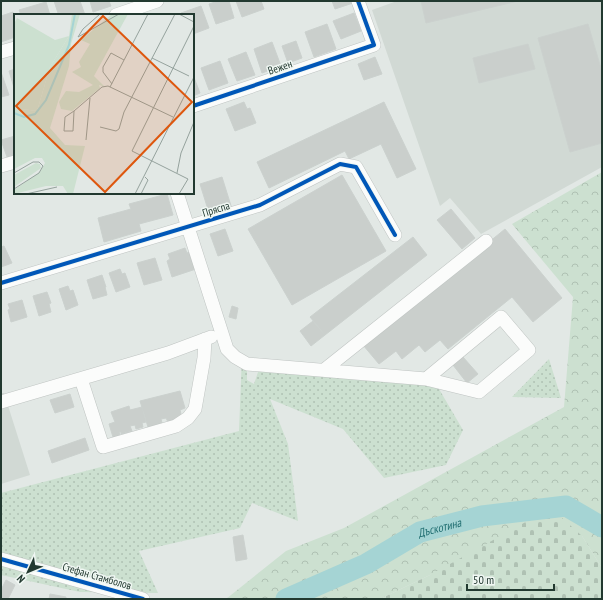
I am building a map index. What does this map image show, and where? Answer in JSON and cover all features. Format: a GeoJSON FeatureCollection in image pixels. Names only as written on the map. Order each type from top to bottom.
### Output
{"type":"FeatureCollection","features":[{"type":"Feature","properties":{"kind":"street"},"geometry":{"type":"LineString","coordinates":[[119,14],[157,1]]}},
{"type":"Feature","properties":{"kind":"street","name":"Вежен"},"geometry":{"type":"LineString","coordinates":[[194,106],[374,45],[358,1]]}},
{"type":"Feature","properties":{"kind":"street"},"geometry":{"type":"LineString","coordinates":[[1,52],[14,48]]}},
{"type":"Feature","properties":{"kind":"street"},"geometry":{"type":"LineString","coordinates":[[1,166],[14,162]]}},
{"type":"Feature","properties":{"kind":"street","name":"Пряспа"},"geometry":{"type":"LineString","coordinates":[[1,284],[260,205],[340,164],[356,167],[395,235]]}},
{"type":"Feature","properties":{"kind":"street"},"geometry":{"type":"LineString","coordinates":[[177,194],[189,226],[227,348],[235,357],[247,364],[426,379],[479,392],[529,350],[501,317],[426,379]]}},
{"type":"Feature","properties":{"kind":"street"},"geometry":{"type":"LineString","coordinates":[[324,370],[486,241]]}},
{"type":"Feature","properties":{"kind":"street"},"geometry":{"type":"LineString","coordinates":[[4,402],[168,353],[222,334]]}},
{"type":"Feature","properties":{"kind":"street"},"geometry":{"type":"LineString","coordinates":[[82,379],[103,447],[176,426],[188,418],[195,409],[204,358],[205,339]]}},
{"type":"Feature","properties":{"kind":"street","name":"Стефан Стамболов"},"geometry":{"type":"LineString","coordinates":[[1,558],[142,599]]}},
{"type":"Feature","properties":{"kind":"shaded area"},"geometry":{"type":"Polygon","coordinates":[[[397,1],[602,1],[602,167],[481,234],[450,198],[440,206],[372,10],[397,1]]]}},
{"type":"Feature","properties":{"kind":"shaded area"},"geometry":{"type":"Polygon","coordinates":[[[1,393],[4,393],[30,475],[1,484],[1,393]]]}},
{"type":"Feature","properties":{"kind":"green space"},"geometry":{"type":"Polygon","coordinates":[[[602,172],[602,568],[582,536],[430,575],[380,599],[226,599],[286,551],[344,528],[564,407],[573,297],[512,224],[602,172]]]}},
{"type":"Feature","properties":{"kind":"green space"},"geometry":{"type":"Polygon","coordinates":[[[242,354],[247,358],[247,380],[254,384],[259,369],[433,386],[439,389],[463,430],[446,465],[384,478],[343,429],[270,399],[288,444],[298,521],[252,503],[240,528],[139,551],[158,593],[80,592],[1,575],[1,493],[239,431],[242,354]]]}},
{"type":"Feature","properties":{"kind":"green space"},"geometry":{"type":"Polygon","coordinates":[[[549,359],[561,398],[512,397],[549,359]]]}},
{"type":"Feature","properties":{"kind":"green space"},"geometry":{"type":"Polygon","coordinates":[[[551,508],[582,536],[602,568],[602,599],[380,599],[430,575],[551,508]]]}},
{"type":"Feature","properties":{"kind":"building"},"geometry":{"type":"Polygon","coordinates":[[[54,1],[80,1],[85,14],[61,14],[60,12],[58,13],[54,1]]]}},
{"type":"Feature","properties":{"kind":"building"},"geometry":{"type":"Polygon","coordinates":[[[90,1],[109,1],[111,6],[93,12],[90,1]]]}},
{"type":"Feature","properties":{"kind":"building"},"geometry":{"type":"Polygon","coordinates":[[[218,1],[229,1],[234,18],[216,24],[209,4],[218,1]]]}},
{"type":"Feature","properties":{"kind":"building"},"geometry":{"type":"Polygon","coordinates":[[[236,1],[261,1],[264,9],[242,17],[236,1]]]}},
{"type":"Feature","properties":{"kind":"building"},"geometry":{"type":"Polygon","coordinates":[[[332,1],[353,1],[353,3],[335,9],[332,1]]]}},
{"type":"Feature","properties":{"kind":"building"},"geometry":{"type":"Polygon","coordinates":[[[421,1],[518,1],[426,23],[421,1]]]}},
{"type":"Feature","properties":{"kind":"building"},"geometry":{"type":"Polygon","coordinates":[[[46,2],[50,14],[21,14],[19,10],[46,2]]]}},
{"type":"Feature","properties":{"kind":"building"},"geometry":{"type":"Polygon","coordinates":[[[201,6],[209,28],[194,34],[194,14],[181,13],[201,6]]]}},
{"type":"Feature","properties":{"kind":"building"},"geometry":{"type":"Polygon","coordinates":[[[13,12],[14,15],[14,37],[1,42],[1,16],[13,12]]]}},
{"type":"Feature","properties":{"kind":"building"},"geometry":{"type":"Polygon","coordinates":[[[354,13],[361,31],[341,39],[333,21],[354,13]]]}},
{"type":"Feature","properties":{"kind":"building"},"geometry":{"type":"Polygon","coordinates":[[[327,24],[336,49],[314,57],[305,32],[327,24]]]}},
{"type":"Feature","properties":{"kind":"building"},"geometry":{"type":"Polygon","coordinates":[[[588,24],[602,72],[602,143],[570,152],[538,38],[588,24]]]}},
{"type":"Feature","properties":{"kind":"building"},"geometry":{"type":"Polygon","coordinates":[[[296,41],[302,58],[288,63],[282,46],[296,41]]]}},
{"type":"Feature","properties":{"kind":"building"},"geometry":{"type":"Polygon","coordinates":[[[272,42],[281,66],[262,73],[254,49],[272,42]]]}},
{"type":"Feature","properties":{"kind":"building"},"geometry":{"type":"Polygon","coordinates":[[[528,44],[535,69],[479,83],[473,58],[528,44]]]}},
{"type":"Feature","properties":{"kind":"building"},"geometry":{"type":"Polygon","coordinates":[[[246,52],[255,75],[237,81],[228,59],[246,52]]]}},
{"type":"Feature","properties":{"kind":"building"},"geometry":{"type":"Polygon","coordinates":[[[375,57],[382,74],[364,80],[358,64],[375,57]]]}},
{"type":"Feature","properties":{"kind":"building"},"geometry":{"type":"Polygon","coordinates":[[[220,61],[228,83],[209,90],[201,68],[220,61]]]}},
{"type":"Feature","properties":{"kind":"building"},"geometry":{"type":"Polygon","coordinates":[[[14,69],[14,88],[9,71],[14,69]]]}},
{"type":"Feature","properties":{"kind":"building"},"geometry":{"type":"Polygon","coordinates":[[[1,72],[9,95],[1,97],[1,72]]]}},
{"type":"Feature","properties":{"kind":"building"},"geometry":{"type":"Polygon","coordinates":[[[194,78],[200,93],[194,96],[194,78]]]}},
{"type":"Feature","properties":{"kind":"building"},"geometry":{"type":"Polygon","coordinates":[[[244,102],[247,109],[250,108],[256,123],[235,131],[226,109],[244,102]]]}},
{"type":"Feature","properties":{"kind":"building"},"geometry":{"type":"Polygon","coordinates":[[[384,102],[416,169],[397,178],[381,144],[349,159],[345,151],[269,188],[257,162],[384,102]]]}},
{"type":"Feature","properties":{"kind":"building"},"geometry":{"type":"Polygon","coordinates":[[[14,136],[14,154],[7,157],[1,140],[14,136]]]}},
{"type":"Feature","properties":{"kind":"building"},"geometry":{"type":"Polygon","coordinates":[[[342,175],[386,251],[292,305],[248,229],[342,175]]]}},
{"type":"Feature","properties":{"kind":"building"},"geometry":{"type":"Polygon","coordinates":[[[222,177],[232,209],[210,216],[200,184],[222,177]]]}},
{"type":"Feature","properties":{"kind":"building"},"geometry":{"type":"Polygon","coordinates":[[[167,194],[173,215],[139,224],[141,231],[104,242],[98,218],[131,209],[129,204],[167,194]]]}},
{"type":"Feature","properties":{"kind":"building"},"geometry":{"type":"Polygon","coordinates":[[[451,209],[475,238],[462,249],[437,220],[451,209]]]}},
{"type":"Feature","properties":{"kind":"building"},"geometry":{"type":"Polygon","coordinates":[[[225,229],[233,251],[218,256],[210,234],[225,229]]]}},
{"type":"Feature","properties":{"kind":"building"},"geometry":{"type":"Polygon","coordinates":[[[505,229],[562,298],[533,322],[512,297],[448,349],[440,340],[425,352],[419,345],[402,359],[396,351],[379,364],[363,345],[505,229]]]}},
{"type":"Feature","properties":{"kind":"building"},"geometry":{"type":"Polygon","coordinates":[[[413,237],[427,255],[325,335],[310,317],[413,237]]]}},
{"type":"Feature","properties":{"kind":"building"},"geometry":{"type":"Polygon","coordinates":[[[4,246],[12,263],[1,267],[1,247],[4,246]]]}},
{"type":"Feature","properties":{"kind":"building"},"geometry":{"type":"Polygon","coordinates":[[[185,248],[187,253],[190,252],[196,269],[172,277],[167,261],[170,259],[168,254],[185,248]]]}},
{"type":"Feature","properties":{"kind":"building"},"geometry":{"type":"Polygon","coordinates":[[[155,258],[162,280],[144,285],[137,263],[155,258]]]}},
{"type":"Feature","properties":{"kind":"building"},"geometry":{"type":"Polygon","coordinates":[[[120,269],[122,274],[125,273],[130,287],[116,292],[109,273],[120,269]]]}},
{"type":"Feature","properties":{"kind":"building"},"geometry":{"type":"Polygon","coordinates":[[[102,275],[107,295],[93,299],[87,280],[102,275]]]}},
{"type":"Feature","properties":{"kind":"building"},"geometry":{"type":"Polygon","coordinates":[[[68,286],[70,291],[73,290],[78,305],[66,310],[59,289],[68,286]]]}},
{"type":"Feature","properties":{"kind":"building"},"geometry":{"type":"Polygon","coordinates":[[[47,292],[51,303],[49,304],[51,312],[39,316],[33,296],[47,292]]]}},
{"type":"Feature","properties":{"kind":"building"},"geometry":{"type":"Polygon","coordinates":[[[22,300],[27,317],[11,322],[8,304],[22,300]]]}},
{"type":"Feature","properties":{"kind":"building"},"geometry":{"type":"Polygon","coordinates":[[[232,306],[238,308],[236,319],[229,317],[232,306]]]}},
{"type":"Feature","properties":{"kind":"building"},"geometry":{"type":"Polygon","coordinates":[[[313,321],[325,335],[311,346],[300,331],[313,321]]]}},
{"type":"Feature","properties":{"kind":"building"},"geometry":{"type":"Polygon","coordinates":[[[463,357],[478,374],[467,383],[453,365],[463,357]]]}},
{"type":"Feature","properties":{"kind":"building"},"geometry":{"type":"Polygon","coordinates":[[[180,391],[185,408],[180,410],[182,418],[168,422],[166,418],[161,419],[162,423],[148,427],[140,401],[180,391]]]}},
{"type":"Feature","properties":{"kind":"building"},"geometry":{"type":"Polygon","coordinates":[[[70,394],[74,407],[55,413],[50,400],[70,394]]]}},
{"type":"Feature","properties":{"kind":"building"},"geometry":{"type":"Polygon","coordinates":[[[129,406],[130,410],[142,407],[146,422],[142,423],[143,427],[136,429],[135,425],[130,426],[132,431],[121,434],[121,432],[119,432],[120,435],[113,437],[109,424],[115,422],[111,412],[129,406]]]}},
{"type":"Feature","properties":{"kind":"building"},"geometry":{"type":"Polygon","coordinates":[[[85,438],[89,450],[52,463],[48,451],[85,438]]]}},
{"type":"Feature","properties":{"kind":"building"},"geometry":{"type":"Polygon","coordinates":[[[243,535],[247,559],[236,561],[233,537],[243,535]]]}},
{"type":"Feature","properties":{"kind":"building"},"geometry":{"type":"Polygon","coordinates":[[[6,580],[15,585],[8,599],[1,598],[1,590],[6,580]]]}},
{"type":"Feature","properties":{"kind":"building"},"geometry":{"type":"Polygon","coordinates":[[[50,594],[66,597],[66,599],[49,599],[50,594]]]}},
{"type":"Feature","properties":{"kind":"waterway","name":"Дъскотина"},"geometry":{"type":"LineString","coordinates":[[286,599],[366,564],[420,532],[482,516],[566,506],[602,527]]}},
{"type":"Feature","properties":{"kind":"cycle path"},"geometry":{"type":"LineString","coordinates":[[194,106],[374,45],[358,1]]}},
{"type":"Feature","properties":{"kind":"cycle path"},"geometry":{"type":"LineString","coordinates":[[1,283],[260,205],[340,164],[356,167],[395,235]]}},
{"type":"Feature","properties":{"kind":"cycle path"},"geometry":{"type":"LineString","coordinates":[[1,559],[143,599]]}}]}
